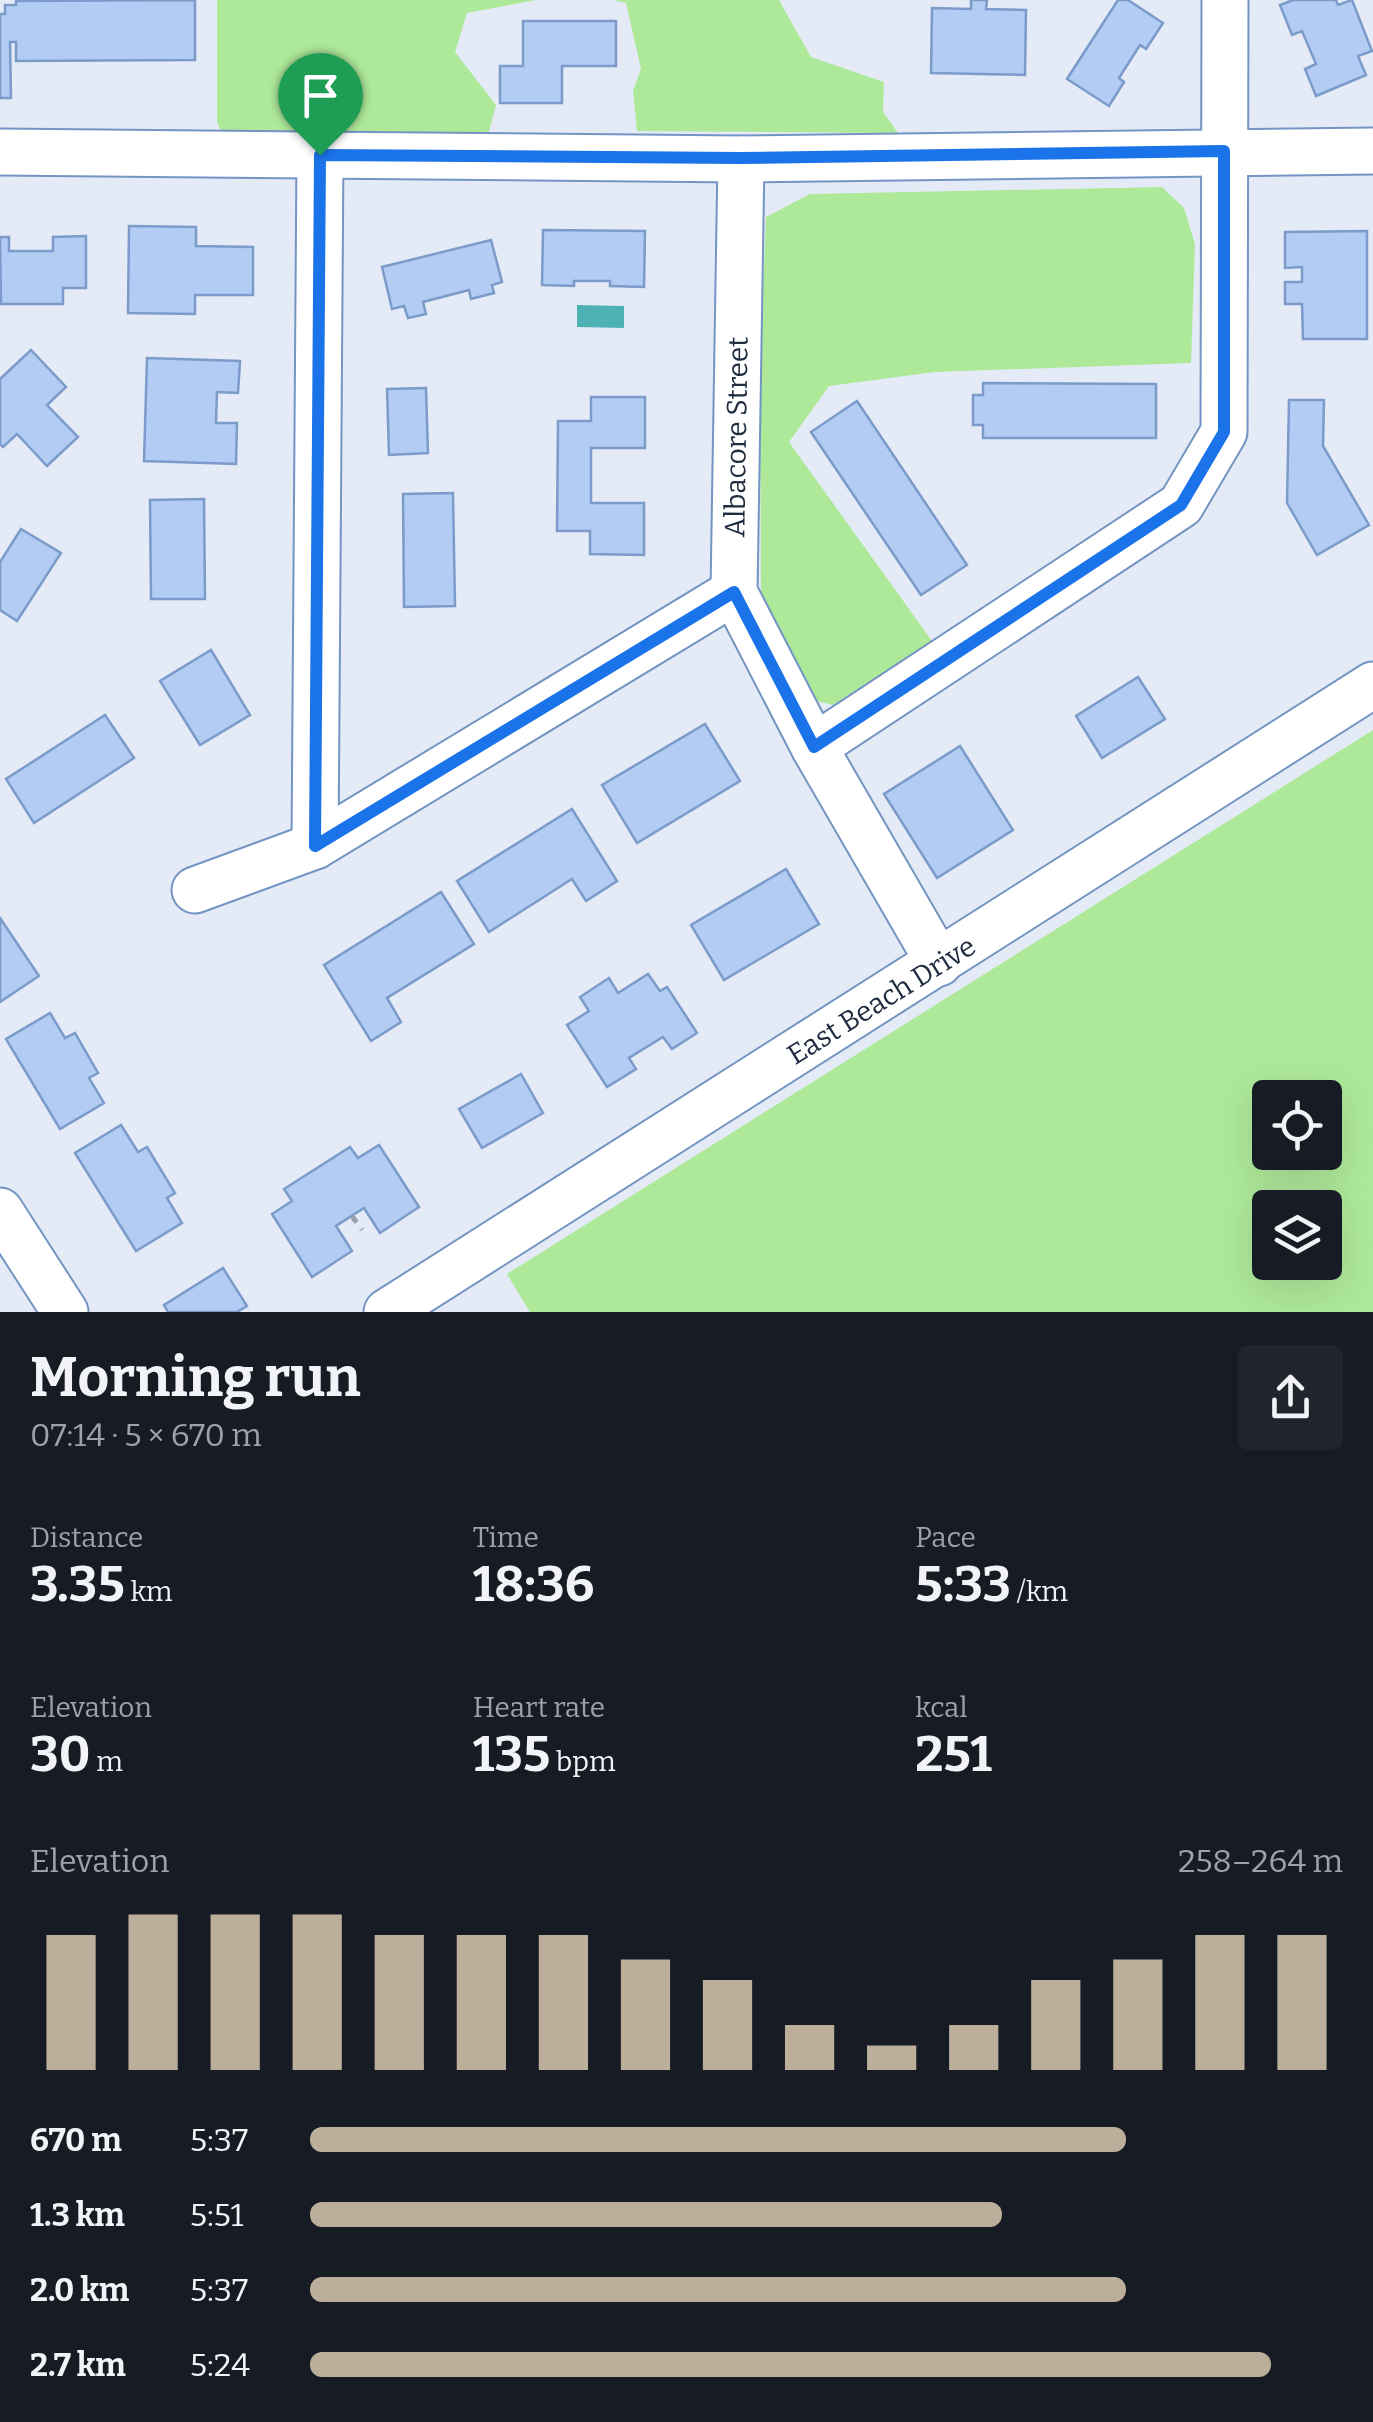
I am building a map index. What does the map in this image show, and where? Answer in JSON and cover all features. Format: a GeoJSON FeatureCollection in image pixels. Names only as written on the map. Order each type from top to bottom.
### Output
{"type":"FeatureCollection","features":[{"type":"Feature","properties":{"kind":"street"},"geometry":{"type":"LineString","coordinates":[[814,747],[1181,505],[1224,432],[1225,0]]}},
{"type":"Feature","properties":{"kind":"street"},"geometry":{"type":"LineString","coordinates":[[0,152],[740,158],[1373,151]]}},
{"type":"Feature","properties":{"kind":"street"},"geometry":{"type":"LineString","coordinates":[[315,846],[320,155]]}},
{"type":"Feature","properties":{"kind":"street","name":"Albacore Street"},"geometry":{"type":"LineString","coordinates":[[740,158],[734,592],[814,747],[939,964]]}},
{"type":"Feature","properties":{"kind":"street"},"geometry":{"type":"LineString","coordinates":[[194,890],[315,846],[734,592]]}},
{"type":"Feature","properties":{"kind":"street","name":"East Beach Drive"},"geometry":{"type":"LineString","coordinates":[[387,1312],[1373,685]]}},
{"type":"Feature","properties":{"kind":"street"},"geometry":{"type":"LineString","coordinates":[[0,1211],[65,1312]]}},
{"type":"Feature","properties":{"kind":"path"},"geometry":{"type":"LineString","coordinates":[[352,1216],[362,1230]]}},
{"type":"Feature","properties":{"kind":"green space"},"geometry":{"type":"Polygon","coordinates":[[[217,0],[536,0],[467,13],[455,52],[496,105],[488,135],[224,139],[217,121],[217,0]]]}},
{"type":"Feature","properties":{"kind":"green space"},"geometry":{"type":"Polygon","coordinates":[[[614,0],[779,0],[811,57],[884,82],[883,112],[898,133],[637,131],[633,91],[641,69],[626,3],[614,0]]]}},
{"type":"Feature","properties":{"kind":"green space"},"geometry":{"type":"Polygon","coordinates":[[[1162,187],[1184,208],[1195,244],[1191,363],[935,372],[829,386],[789,442],[932,641],[833,705],[796,696],[761,602],[760,367],[766,217],[810,194],[1162,187]]]}},
{"type":"Feature","properties":{"kind":"green space"},"geometry":{"type":"Polygon","coordinates":[[[1373,730],[1373,1312],[530,1312],[507,1274],[1373,730]]]}},
{"type":"Feature","properties":{"kind":"water"},"geometry":{"type":"Polygon","coordinates":[[[577,305],[624,306],[624,328],[577,327],[577,305]]]}},
{"type":"Feature","properties":{"kind":"building"},"geometry":{"type":"Polygon","coordinates":[[[195,0],[195,60],[16,61],[16,42],[10,42],[11,98],[0,98],[0,14],[5,14],[5,5],[16,5],[16,1],[195,0]]]}},
{"type":"Feature","properties":{"kind":"building"},"geometry":{"type":"Polygon","coordinates":[[[971,0],[987,0],[986,9],[1026,10],[1025,75],[931,73],[932,8],[971,9],[971,0]]]}},
{"type":"Feature","properties":{"kind":"building"},"geometry":{"type":"Polygon","coordinates":[[[1118,0],[1128,0],[1163,23],[1146,49],[1140,45],[1119,78],[1124,82],[1109,106],[1067,79],[1118,0]]]}},
{"type":"Feature","properties":{"kind":"building"},"geometry":{"type":"Polygon","coordinates":[[[1293,0],[1336,0],[1338,5],[1352,0],[1372,51],[1358,56],[1366,75],[1316,96],[1305,69],[1316,64],[1302,31],[1292,35],[1280,5],[1293,0]]]}},
{"type":"Feature","properties":{"kind":"building"},"geometry":{"type":"Polygon","coordinates":[[[523,21],[616,21],[616,66],[562,66],[562,103],[500,103],[500,66],[523,66],[523,21]]]}},
{"type":"Feature","properties":{"kind":"building"},"geometry":{"type":"Polygon","coordinates":[[[129,226],[196,227],[196,246],[253,247],[253,295],[195,295],[195,314],[128,313],[129,226]]]}},
{"type":"Feature","properties":{"kind":"building"},"geometry":{"type":"Polygon","coordinates":[[[543,230],[645,231],[644,287],[610,286],[610,281],[542,285],[543,230]]]}},
{"type":"Feature","properties":{"kind":"building"},"geometry":{"type":"Polygon","coordinates":[[[1367,231],[1367,339],[1303,339],[1302,304],[1285,304],[1285,282],[1302,282],[1302,267],[1285,268],[1285,232],[1367,231]]]}},
{"type":"Feature","properties":{"kind":"building"},"geometry":{"type":"Polygon","coordinates":[[[86,236],[86,288],[63,288],[63,304],[1,304],[0,237],[9,237],[9,251],[53,251],[53,237],[86,236]]]}},
{"type":"Feature","properties":{"kind":"building"},"geometry":{"type":"Polygon","coordinates":[[[491,240],[502,282],[492,285],[494,293],[471,299],[469,290],[423,302],[426,314],[408,318],[404,306],[392,309],[382,267],[491,240]]]}},
{"type":"Feature","properties":{"kind":"building"},"geometry":{"type":"Polygon","coordinates":[[[31,350],[66,387],[47,405],[78,437],[47,466],[17,434],[3,447],[0,444],[0,379],[31,350]]]}},
{"type":"Feature","properties":{"kind":"building"},"geometry":{"type":"Polygon","coordinates":[[[147,358],[240,361],[238,393],[217,392],[216,423],[237,423],[236,464],[144,461],[147,358]]]}},
{"type":"Feature","properties":{"kind":"building"},"geometry":{"type":"Polygon","coordinates":[[[983,383],[1156,384],[1156,438],[983,438],[983,425],[973,425],[973,395],[983,395],[983,383]]]}},
{"type":"Feature","properties":{"kind":"building"},"geometry":{"type":"Polygon","coordinates":[[[426,388],[428,453],[389,455],[387,389],[426,388]]]}},
{"type":"Feature","properties":{"kind":"building"},"geometry":{"type":"Polygon","coordinates":[[[591,397],[645,397],[645,448],[591,448],[591,503],[644,503],[644,555],[590,554],[590,531],[557,531],[558,421],[591,421],[591,397]]]}},
{"type":"Feature","properties":{"kind":"building"},"geometry":{"type":"Polygon","coordinates":[[[1289,400],[1324,400],[1323,446],[1369,525],[1317,555],[1287,503],[1289,400]]]}},
{"type":"Feature","properties":{"kind":"building"},"geometry":{"type":"Polygon","coordinates":[[[857,401],[967,565],[921,595],[811,432],[857,401]]]}},
{"type":"Feature","properties":{"kind":"building"},"geometry":{"type":"Polygon","coordinates":[[[453,493],[455,606],[404,607],[403,494],[453,493]]]}},
{"type":"Feature","properties":{"kind":"building"},"geometry":{"type":"Polygon","coordinates":[[[204,499],[205,599],[151,599],[150,500],[204,499]]]}},
{"type":"Feature","properties":{"kind":"building"},"geometry":{"type":"Polygon","coordinates":[[[21,529],[61,553],[17,621],[0,610],[0,562],[21,529]]]}},
{"type":"Feature","properties":{"kind":"building"},"geometry":{"type":"Polygon","coordinates":[[[211,650],[250,715],[200,745],[160,681],[211,650]]]}},
{"type":"Feature","properties":{"kind":"building"},"geometry":{"type":"Polygon","coordinates":[[[1138,677],[1165,719],[1102,758],[1076,716],[1138,677]]]}},
{"type":"Feature","properties":{"kind":"building"},"geometry":{"type":"Polygon","coordinates":[[[105,715],[134,758],[34,823],[6,779],[105,715]]]}},
{"type":"Feature","properties":{"kind":"building"},"geometry":{"type":"Polygon","coordinates":[[[705,724],[740,781],[637,843],[602,785],[705,724]]]}},
{"type":"Feature","properties":{"kind":"building"},"geometry":{"type":"Polygon","coordinates":[[[960,746],[1013,830],[937,878],[884,794],[960,746]]]}},
{"type":"Feature","properties":{"kind":"building"},"geometry":{"type":"Polygon","coordinates":[[[572,809],[617,881],[586,901],[572,879],[489,932],[457,881],[572,809]]]}},
{"type":"Feature","properties":{"kind":"building"},"geometry":{"type":"Polygon","coordinates":[[[786,869],[819,924],[724,980],[691,925],[786,869]]]}},
{"type":"Feature","properties":{"kind":"building"},"geometry":{"type":"Polygon","coordinates":[[[441,892],[474,944],[387,998],[401,1022],[371,1041],[324,965],[441,892]]]}},
{"type":"Feature","properties":{"kind":"building"},"geometry":{"type":"Polygon","coordinates":[[[0,918],[39,976],[0,1002],[0,918]]]}},
{"type":"Feature","properties":{"kind":"building"},"geometry":{"type":"Polygon","coordinates":[[[648,974],[660,991],[667,987],[697,1033],[672,1049],[663,1037],[629,1058],[636,1069],[607,1087],[567,1025],[589,1011],[580,997],[609,978],[618,993],[648,974]]]}},
{"type":"Feature","properties":{"kind":"building"},"geometry":{"type":"Polygon","coordinates":[[[50,1013],[65,1038],[75,1033],[98,1073],[89,1078],[104,1103],[60,1129],[6,1039],[50,1013]]]}},
{"type":"Feature","properties":{"kind":"building"},"geometry":{"type":"Polygon","coordinates":[[[521,1074],[543,1113],[482,1148],[459,1109],[521,1074]]]}},
{"type":"Feature","properties":{"kind":"building"},"geometry":{"type":"Polygon","coordinates":[[[121,1125],[138,1152],[147,1147],[175,1193],[167,1198],[182,1223],[136,1251],[75,1153],[121,1125]]]}},
{"type":"Feature","properties":{"kind":"building"},"geometry":{"type":"Polygon","coordinates":[[[379,1145],[419,1207],[380,1233],[364,1208],[336,1226],[352,1251],[312,1277],[272,1214],[292,1201],[284,1189],[350,1147],[358,1158],[379,1145]]]}},
{"type":"Feature","properties":{"kind":"building"},"geometry":{"type":"Polygon","coordinates":[[[223,1268],[247,1306],[237,1312],[168,1312],[164,1305],[223,1268]]]}},
{"type":"Feature","properties":{"kind":"route"},"geometry":{"type":"LineString","coordinates":[[1224,151],[1224,432],[1181,505],[814,747],[734,592],[315,846],[320,155],[740,158],[1224,151]]}}]}
